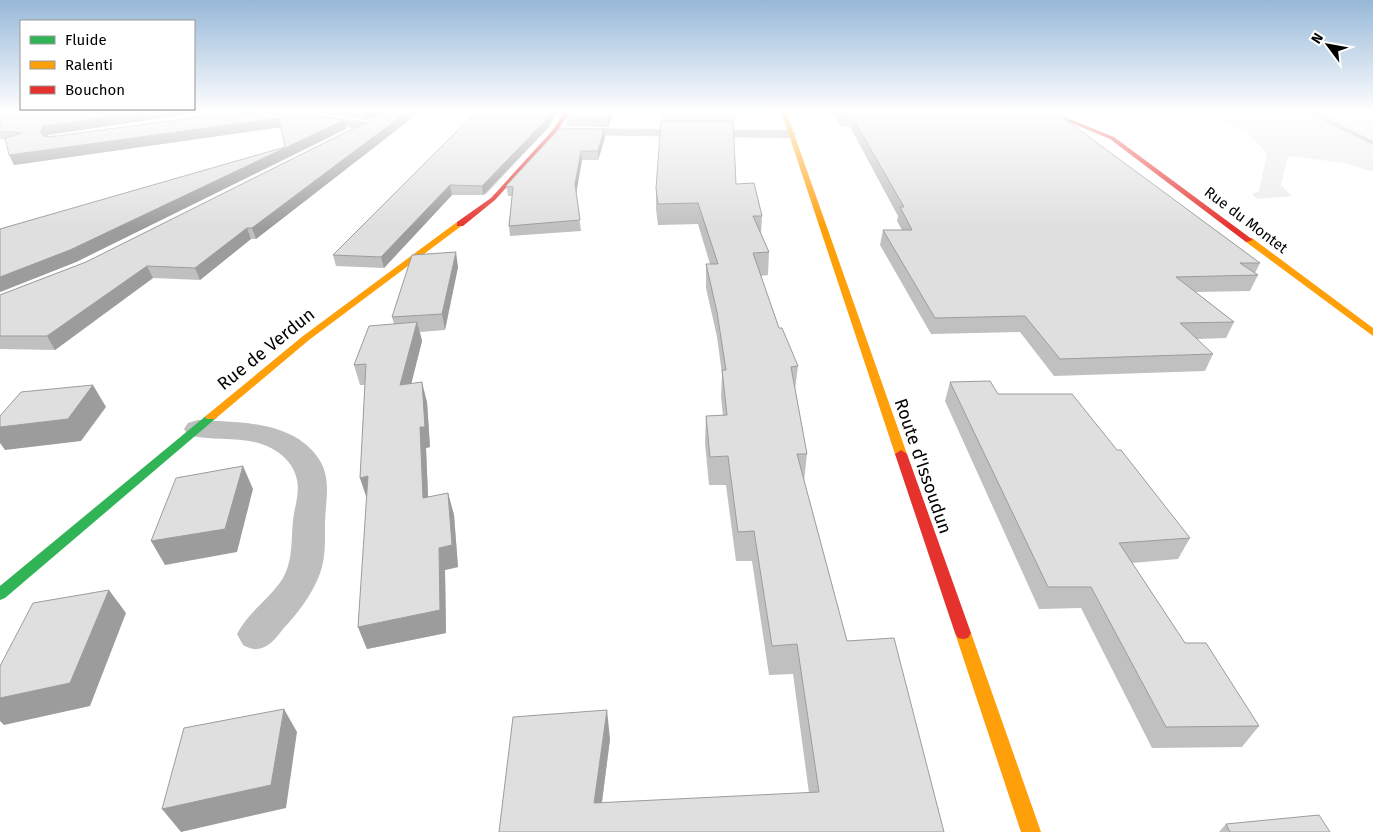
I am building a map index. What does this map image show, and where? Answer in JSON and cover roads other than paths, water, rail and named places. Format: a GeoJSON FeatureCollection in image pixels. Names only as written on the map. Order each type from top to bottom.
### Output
{"type":"FeatureCollection","features":[{"type":"Feature","properties":{"kind":"street","name":"Rue de Verdun"},"geometry":{"type":"LineString","coordinates":[[0,594],[306,338],[493,199],[538,150]]}},
{"type":"Feature","properties":{"kind":"street","name":"Route d'Issoudun"},"geometry":{"type":"LineString","coordinates":[[795,150],[1031,832]]}},
{"type":"Feature","properties":{"kind":"street","name":"Rue du Montet"},"geometry":{"type":"LineString","coordinates":[[1128,150],[1373,333]]}},
{"type":"Feature","properties":{"kind":"street"},"geometry":{"type":"LineString","coordinates":[[198,429],[263,434],[296,452],[312,478],[305,564],[299,584],[289,598],[256,634]]}}]}
